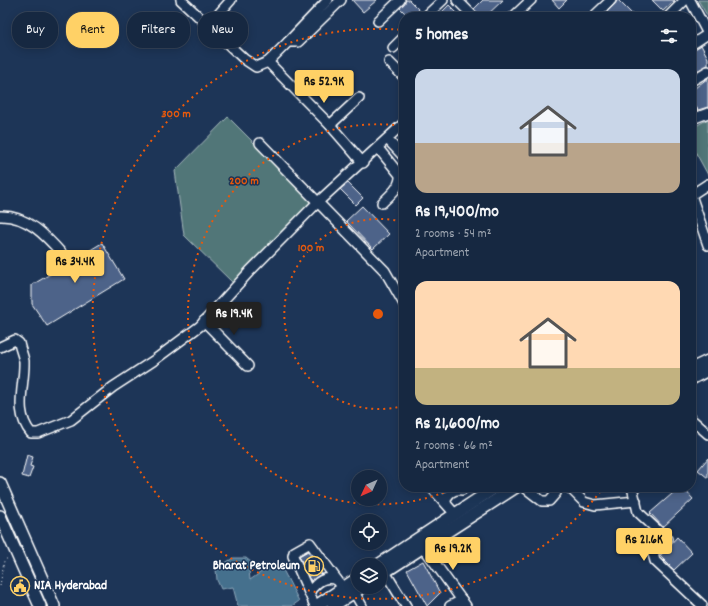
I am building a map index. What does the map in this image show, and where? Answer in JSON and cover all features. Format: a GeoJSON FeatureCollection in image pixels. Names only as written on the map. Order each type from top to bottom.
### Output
{"type":"FeatureCollection","features":[{"type":"Feature","properties":{"kind":"main road"},"geometry":{"type":"LineString","coordinates":[[696,367],[708,361]]}},
{"type":"Feature","properties":{"kind":"main road"},"geometry":{"type":"LineString","coordinates":[[696,376],[708,370]]}},
{"type":"Feature","properties":{"kind":"main road"},"geometry":{"type":"LineString","coordinates":[[0,483],[54,606]]}},
{"type":"Feature","properties":{"kind":"main road"},"geometry":{"type":"LineString","coordinates":[[387,566],[455,514],[488,492]]}},
{"type":"Feature","properties":{"kind":"main road"},"geometry":{"type":"LineString","coordinates":[[387,568],[424,548],[508,492]]}},
{"type":"Feature","properties":{"kind":"main road"},"geometry":{"type":"LineString","coordinates":[[0,516],[40,606]]}},
{"type":"Feature","properties":{"kind":"main road"},"geometry":{"type":"LineString","coordinates":[[316,606],[340,584],[351,580]]}},
{"type":"Feature","properties":{"kind":"main road"},"geometry":{"type":"LineString","coordinates":[[332,606],[351,594]]}},
{"type":"Feature","properties":{"kind":"street"},"geometry":{"type":"LineString","coordinates":[[181,0],[198,15]]}},
{"type":"Feature","properties":{"kind":"street"},"geometry":{"type":"LineString","coordinates":[[220,12],[231,0]]}},
{"type":"Feature","properties":{"kind":"street"},"geometry":{"type":"LineString","coordinates":[[233,48],[244,59],[256,67],[268,62],[328,0]]}},
{"type":"Feature","properties":{"kind":"street"},"geometry":{"type":"LineString","coordinates":[[288,42],[298,42],[341,0]]}},
{"type":"Feature","properties":{"kind":"street"},"geometry":{"type":"LineString","coordinates":[[378,21],[400,0]]}},
{"type":"Feature","properties":{"kind":"street"},"geometry":{"type":"LineString","coordinates":[[430,12],[443,0]]}},
{"type":"Feature","properties":{"kind":"street"},"geometry":{"type":"LineString","coordinates":[[457,0],[469,12]]}},
{"type":"Feature","properties":{"kind":"street"},"geometry":{"type":"LineString","coordinates":[[518,12],[531,0]]}},
{"type":"Feature","properties":{"kind":"street"},"geometry":{"type":"LineString","coordinates":[[598,12],[611,0]]}},
{"type":"Feature","properties":{"kind":"street"},"geometry":{"type":"LineString","coordinates":[[673,12],[685,0]]}},
{"type":"Feature","properties":{"kind":"street"},"geometry":{"type":"LineString","coordinates":[[690,0],[708,34],[696,42]]}},
{"type":"Feature","properties":{"kind":"street"},"geometry":{"type":"LineString","coordinates":[[393,48],[399,42]]}},
{"type":"Feature","properties":{"kind":"street"},"geometry":{"type":"LineString","coordinates":[[268,62],[330,125],[363,162]]}},
{"type":"Feature","properties":{"kind":"street"},"geometry":{"type":"LineString","coordinates":[[389,62],[399,72]]}},
{"type":"Feature","properties":{"kind":"street"},"geometry":{"type":"LineString","coordinates":[[696,78],[708,71]]}},
{"type":"Feature","properties":{"kind":"street"},"geometry":{"type":"LineString","coordinates":[[330,125],[359,98]]}},
{"type":"Feature","properties":{"kind":"street"},"geometry":{"type":"LineString","coordinates":[[696,118],[708,112]]}},
{"type":"Feature","properties":{"kind":"street"},"geometry":{"type":"LineString","coordinates":[[0,347],[15,340],[19,343],[24,361],[21,385],[21,415],[31,433],[38,433],[71,420],[113,387],[158,357],[204,321],[250,271],[318,202],[399,128]]}},
{"type":"Feature","properties":{"kind":"street"},"geometry":{"type":"LineString","coordinates":[[387,139],[399,152]]}},
{"type":"Feature","properties":{"kind":"street"},"geometry":{"type":"LineString","coordinates":[[260,143],[385,271],[399,295]]}},
{"type":"Feature","properties":{"kind":"street"},"geometry":{"type":"LineString","coordinates":[[378,148],[399,174]]}},
{"type":"Feature","properties":{"kind":"street"},"geometry":{"type":"LineString","coordinates":[[696,192],[708,184]]}},
{"type":"Feature","properties":{"kind":"street"},"geometry":{"type":"LineString","coordinates":[[382,203],[399,185]]}},
{"type":"Feature","properties":{"kind":"street"},"geometry":{"type":"LineString","coordinates":[[696,210],[708,246]]}},
{"type":"Feature","properties":{"kind":"street"},"geometry":{"type":"LineString","coordinates":[[0,216],[8,215],[37,228],[64,256]]}},
{"type":"Feature","properties":{"kind":"street"},"geometry":{"type":"LineString","coordinates":[[204,321],[248,366]]}},
{"type":"Feature","properties":{"kind":"street"},"geometry":{"type":"LineString","coordinates":[[696,423],[708,434]]}},
{"type":"Feature","properties":{"kind":"street"},"geometry":{"type":"LineString","coordinates":[[436,492],[455,514]]}},
{"type":"Feature","properties":{"kind":"street"},"geometry":{"type":"LineString","coordinates":[[446,503],[448,495],[452,492]]}},
{"type":"Feature","properties":{"kind":"street"},"geometry":{"type":"LineString","coordinates":[[464,492],[473,502]]}},
{"type":"Feature","properties":{"kind":"street"},"geometry":{"type":"LineString","coordinates":[[530,492],[542,501],[549,501],[556,492]]}},
{"type":"Feature","properties":{"kind":"street"},"geometry":{"type":"LineString","coordinates":[[574,492],[584,502],[595,505],[636,501]]}},
{"type":"Feature","properties":{"kind":"street"},"geometry":{"type":"LineString","coordinates":[[633,492],[638,512],[666,538],[653,554],[655,561],[704,603]]}},
{"type":"Feature","properties":{"kind":"street"},"geometry":{"type":"LineString","coordinates":[[316,606],[293,554],[309,543],[340,584]]}},
{"type":"Feature","properties":{"kind":"street"},"geometry":{"type":"LineString","coordinates":[[424,548],[464,603],[450,606]]}},
{"type":"Feature","properties":{"kind":"street"},"geometry":{"type":"LineString","coordinates":[[309,592],[314,585],[324,578],[331,577],[340,584]]}},
{"type":"Feature","properties":{"kind":"street"},"geometry":{"type":"LineString","coordinates":[[387,579],[406,606]]}},
{"type":"Feature","properties":{"kind":"street"},"geometry":{"type":"LineString","coordinates":[[359,594],[362,606]]}},
{"type":"Feature","properties":{"kind":"path"},"geometry":{"type":"LineString","coordinates":[[0,586],[4,561],[15,551]]}},
{"type":"Feature","properties":{"kind":"green space"},"geometry":{"type":"Polygon","coordinates":[[[698,0],[708,0],[708,17],[698,0]]]}},
{"type":"Feature","properties":{"kind":"green space"},"geometry":{"type":"Polygon","coordinates":[[[228,117],[313,202],[234,284],[184,235],[175,171],[228,117]]]}},
{"type":"Feature","properties":{"kind":"green space"},"geometry":{"type":"Polygon","coordinates":[[[708,119],[708,175],[696,153],[696,126],[708,119]]]}},
{"type":"Feature","properties":{"kind":"water"},"geometry":{"type":"Polygon","coordinates":[[[233,558],[246,558],[252,563],[249,570],[250,580],[270,566],[281,566],[299,601],[292,606],[238,606],[233,587],[221,589],[217,580],[216,569],[233,558]]]}},
{"type":"Feature","properties":{"kind":"building"},"geometry":{"type":"Polygon","coordinates":[[[352,0],[377,0],[363,12],[352,0]]]}},
{"type":"Feature","properties":{"kind":"building"},"geometry":{"type":"Polygon","coordinates":[[[406,0],[409,0],[421,12],[404,12],[400,8],[406,0]]]}},
{"type":"Feature","properties":{"kind":"building"},"geometry":{"type":"Polygon","coordinates":[[[483,0],[503,0],[490,12],[476,12],[474,9],[483,0]]]}},
{"type":"Feature","properties":{"kind":"building"},"geometry":{"type":"Polygon","coordinates":[[[552,0],[567,0],[559,8],[552,0]]]}},
{"type":"Feature","properties":{"kind":"building"},"geometry":{"type":"Polygon","coordinates":[[[618,0],[630,12],[607,12],[618,0]]]}},
{"type":"Feature","properties":{"kind":"building"},"geometry":{"type":"Polygon","coordinates":[[[652,0],[675,0],[663,11],[652,0]]]}},
{"type":"Feature","properties":{"kind":"building"},"geometry":{"type":"Polygon","coordinates":[[[449,5],[456,12],[442,12],[449,5]]]}},
{"type":"Feature","properties":{"kind":"building"},"geometry":{"type":"Polygon","coordinates":[[[701,45],[708,58],[708,65],[696,71],[696,48],[701,45]]]}},
{"type":"Feature","properties":{"kind":"building"},"geometry":{"type":"Polygon","coordinates":[[[708,78],[708,107],[698,110],[696,107],[696,87],[708,78]]]}},
{"type":"Feature","properties":{"kind":"building"},"geometry":{"type":"Polygon","coordinates":[[[348,183],[363,198],[356,205],[340,189],[348,183]]]}},
{"type":"Feature","properties":{"kind":"building"},"geometry":{"type":"Polygon","coordinates":[[[362,206],[389,234],[373,249],[346,221],[362,206]]]}},
{"type":"Feature","properties":{"kind":"building"},"geometry":{"type":"Polygon","coordinates":[[[102,243],[124,279],[47,326],[32,304],[32,285],[102,243]]]}},
{"type":"Feature","properties":{"kind":"building"},"geometry":{"type":"Polygon","coordinates":[[[27,455],[33,457],[30,466],[33,467],[29,478],[22,476],[27,455]]]}},
{"type":"Feature","properties":{"kind":"building"},"geometry":{"type":"Polygon","coordinates":[[[708,458],[708,478],[698,470],[708,458]]]}},
{"type":"Feature","properties":{"kind":"building"},"geometry":{"type":"Polygon","coordinates":[[[674,492],[687,492],[693,499],[663,527],[650,513],[674,492]]]}},
{"type":"Feature","properties":{"kind":"building"},"geometry":{"type":"Polygon","coordinates":[[[677,537],[692,553],[674,570],[660,556],[677,537]]]}},
{"type":"Feature","properties":{"kind":"building"},"geometry":{"type":"Polygon","coordinates":[[[308,551],[322,574],[311,581],[299,556],[308,551]]]}},
{"type":"Feature","properties":{"kind":"building"},"geometry":{"type":"Polygon","coordinates":[[[423,561],[440,593],[427,606],[407,570],[423,561]]]}},
{"type":"Feature","properties":{"kind":"place","name":"Bharat Petroleum"},"geometry":{"type":"Point","coordinates":[314,566]}},
{"type":"Feature","properties":{"kind":"place","name":"NIA Hyderabad"},"geometry":{"type":"Point","coordinates":[20,586]}}]}
